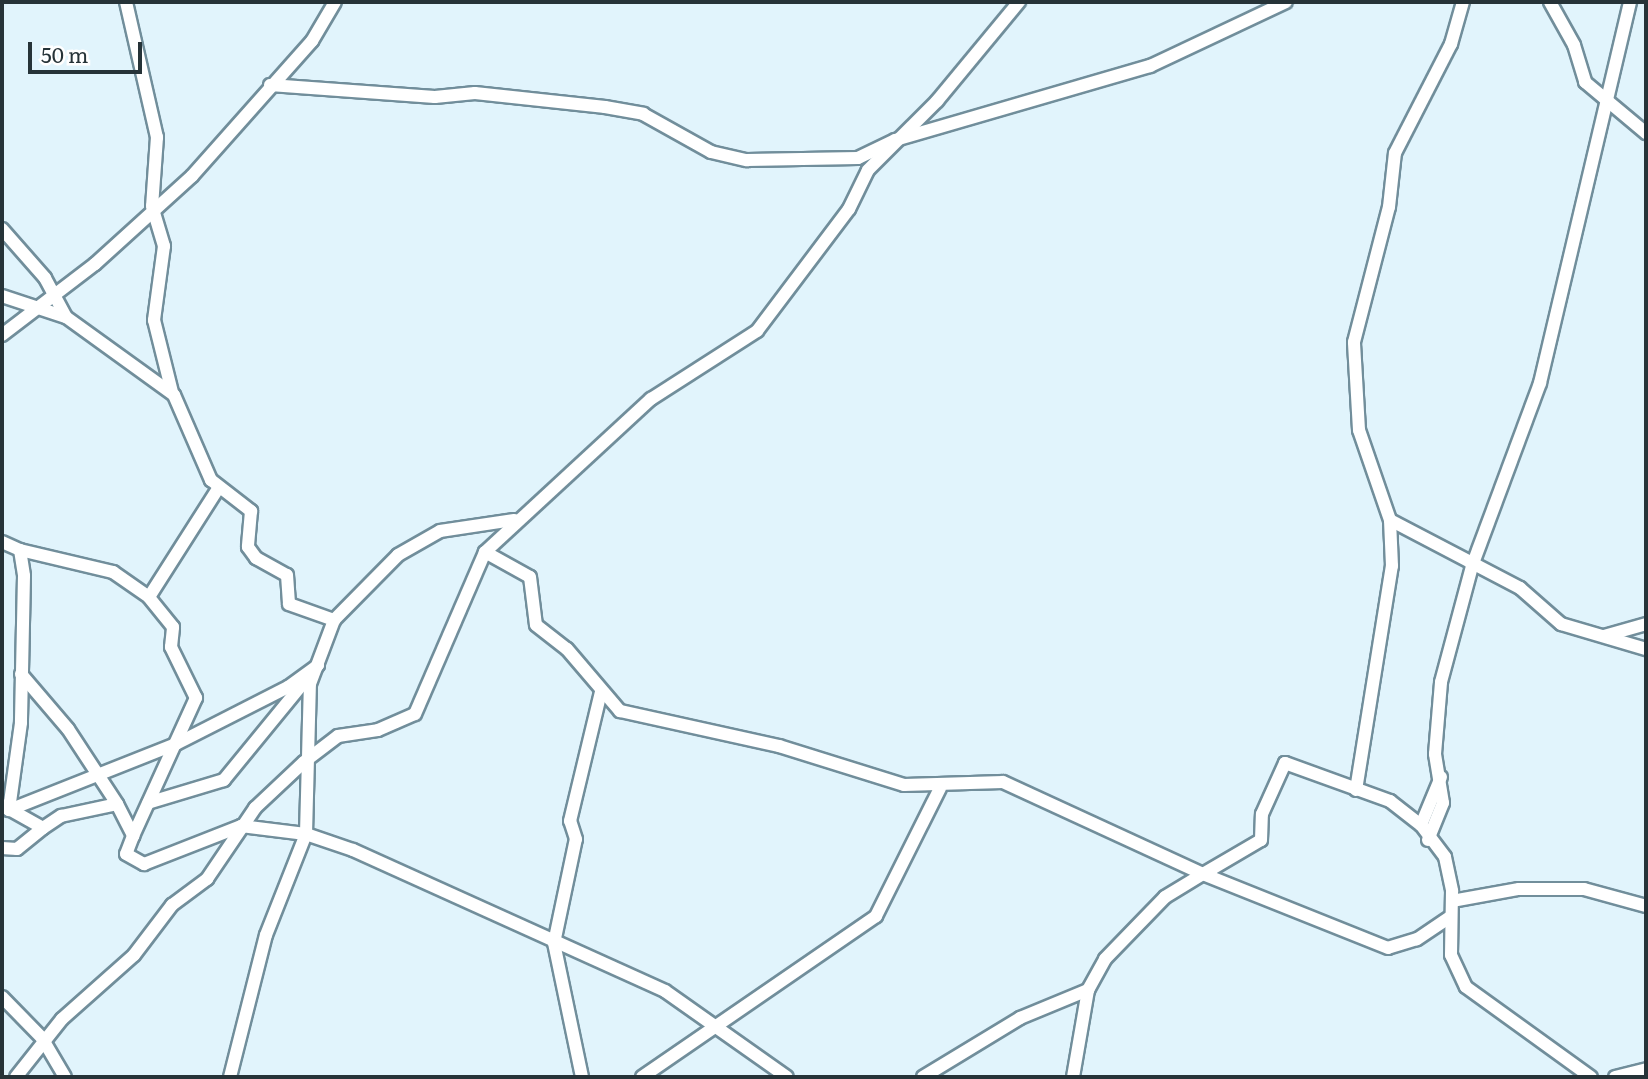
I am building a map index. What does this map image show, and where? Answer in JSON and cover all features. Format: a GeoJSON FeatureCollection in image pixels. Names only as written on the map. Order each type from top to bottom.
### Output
{"type":"FeatureCollection","features":[{"type":"Feature","properties":{"kind":"street"},"geometry":{"type":"LineString","coordinates":[[126,2],[157,137],[152,206],[164,246],[154,320],[174,395],[219,487],[251,511],[248,547],[256,558],[287,575],[289,604],[334,620]]}},
{"type":"Feature","properties":{"kind":"street"},"geometry":{"type":"LineString","coordinates":[[2,335],[55,296],[152,206],[192,176],[270,85],[312,41],[332,6],[345,2]]}},
{"type":"Feature","properties":{"kind":"street"},"geometry":{"type":"LineString","coordinates":[[16,1077],[45,1043],[134,955],[172,905],[207,879],[241,826],[304,762],[338,736],[378,730],[415,714],[485,552],[514,520],[651,399],[757,331],[849,209],[868,170],[1019,2]]}},
{"type":"Feature","properties":{"kind":"street"},"geometry":{"type":"LineString","coordinates":[[270,85],[435,97],[475,93],[605,107],[643,114],[710,152],[747,160],[858,158],[895,140],[1150,66],[1286,2]]}},
{"type":"Feature","properties":{"kind":"street"},"geometry":{"type":"LineString","coordinates":[[1356,791],[1380,665],[1392,566],[1390,520],[1359,430],[1354,342],[1389,207],[1395,153],[1451,44],[1463,2]]}},
{"type":"Feature","properties":{"kind":"street"},"geometry":{"type":"LineString","coordinates":[[1550,2],[1574,45],[1585,82],[1604,103],[1646,133]]}},
{"type":"Feature","properties":{"kind":"street"},"geometry":{"type":"LineString","coordinates":[[1428,840],[1443,803],[1443,774],[1435,754],[1441,682],[1472,566],[1540,383],[1630,2]]}},
{"type":"Feature","properties":{"kind":"street"},"geometry":{"type":"LineString","coordinates":[[2,229],[55,296],[66,317]]}},
{"type":"Feature","properties":{"kind":"street"},"geometry":{"type":"LineString","coordinates":[[2,296],[66,317],[174,395]]}},
{"type":"Feature","properties":{"kind":"street"},"geometry":{"type":"LineString","coordinates":[[149,597],[219,487]]}},
{"type":"Feature","properties":{"kind":"street"},"geometry":{"type":"LineString","coordinates":[[230,1077],[266,935],[306,834],[304,762],[310,684],[334,620],[398,555],[440,531],[514,520]]}},
{"type":"Feature","properties":{"kind":"street"},"geometry":{"type":"LineString","coordinates":[[1390,520],[1472,566],[1520,589],[1561,624],[1646,649]]}},
{"type":"Feature","properties":{"kind":"street"},"geometry":{"type":"LineString","coordinates":[[2,542],[20,550],[113,572],[149,597],[173,627],[172,648],[193,682],[196,698],[126,854],[144,864],[241,826],[306,834],[665,991],[717,1024],[788,1077]]}},
{"type":"Feature","properties":{"kind":"street"},"geometry":{"type":"LineString","coordinates":[[6,807],[22,674],[20,550]]}},
{"type":"Feature","properties":{"kind":"street"},"geometry":{"type":"LineString","coordinates":[[485,552],[530,577],[536,625],[567,649],[601,692],[632,716],[779,746],[904,785],[940,788],[1003,782],[1027,790],[1105,833],[1388,948],[1418,939],[1450,917]]}},
{"type":"Feature","properties":{"kind":"street"},"geometry":{"type":"LineString","coordinates":[[1604,636],[1646,624]]}},
{"type":"Feature","properties":{"kind":"street"},"geometry":{"type":"LineString","coordinates":[[6,807],[176,744],[288,687],[318,665]]}},
{"type":"Feature","properties":{"kind":"street"},"geometry":{"type":"LineString","coordinates":[[148,803],[224,780],[318,665]]}},
{"type":"Feature","properties":{"kind":"street"},"geometry":{"type":"LineString","coordinates":[[22,674],[97,774],[117,804],[133,836]]}},
{"type":"Feature","properties":{"kind":"street"},"geometry":{"type":"LineString","coordinates":[[582,1077],[582,1051],[554,943],[576,839],[570,821],[601,692]]}},
{"type":"Feature","properties":{"kind":"street"},"geometry":{"type":"LineString","coordinates":[[1073,1077],[1088,990],[1132,928],[1165,897],[1261,840],[1262,814],[1285,763],[1343,779],[1356,791],[1390,801],[1421,825],[1428,840],[1446,857],[1452,901],[1451,955],[1466,987],[1591,1077]]}},
{"type":"Feature","properties":{"kind":"street"},"geometry":{"type":"LineString","coordinates":[[1421,825],[1443,774]]}},
{"type":"Feature","properties":{"kind":"street"},"geometry":{"type":"LineString","coordinates":[[642,1077],[876,916],[940,788]]}},
{"type":"Feature","properties":{"kind":"street"},"geometry":{"type":"LineString","coordinates":[[2,848],[17,849],[61,816],[117,804]]}},
{"type":"Feature","properties":{"kind":"street"},"geometry":{"type":"LineString","coordinates":[[6,807],[43,828]]}},
{"type":"Feature","properties":{"kind":"street"},"geometry":{"type":"LineString","coordinates":[[1452,901],[1519,889],[1584,889],[1646,906]]}},
{"type":"Feature","properties":{"kind":"street"},"geometry":{"type":"LineString","coordinates":[[923,1077],[1020,1018],[1088,990]]}},
{"type":"Feature","properties":{"kind":"street"},"geometry":{"type":"LineString","coordinates":[[2,997],[45,1043],[65,1077]]}},
{"type":"Feature","properties":{"kind":"street"},"geometry":{"type":"LineString","coordinates":[[1615,1077],[1646,1069]]}}]}
